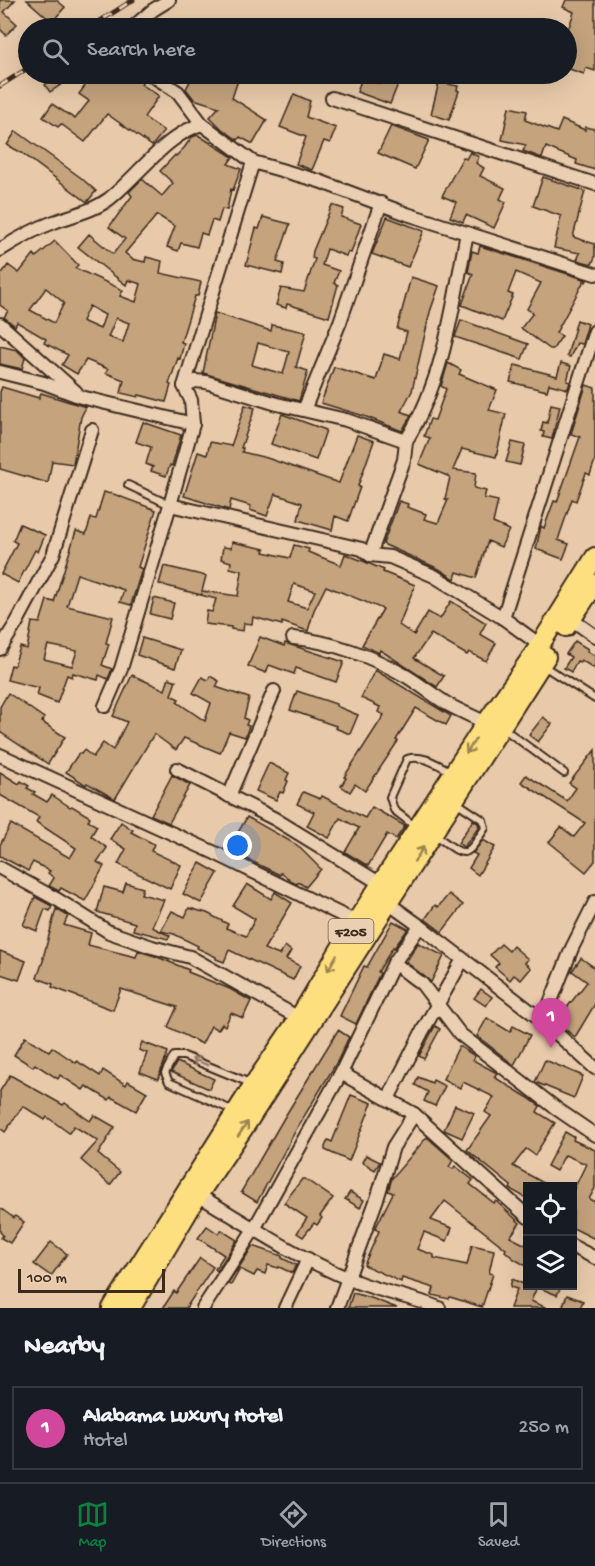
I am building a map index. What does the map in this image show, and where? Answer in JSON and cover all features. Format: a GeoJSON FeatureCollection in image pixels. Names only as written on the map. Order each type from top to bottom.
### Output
{"type":"FeatureCollection","features":[{"type":"Feature","properties":{"kind":"main road","name":"F205"},"geometry":{"type":"LineString","coordinates":[[112,1308],[254,1084],[299,1018],[381,884],[453,800],[540,645],[595,557]]}},
{"type":"Feature","properties":{"kind":"main road","name":"F205"},"geometry":{"type":"LineString","coordinates":[[131,1308],[198,1195],[388,903],[453,773],[541,664],[595,584]]}},
{"type":"Feature","properties":{"kind":"street"},"geometry":{"type":"LineString","coordinates":[[144,18],[169,0]]}},
{"type":"Feature","properties":{"kind":"street"},"geometry":{"type":"LineString","coordinates":[[166,84],[178,92],[202,124],[253,162],[319,181],[407,214],[595,274]]}},
{"type":"Feature","properties":{"kind":"street"},"geometry":{"type":"LineString","coordinates":[[332,98],[595,184]]}},
{"type":"Feature","properties":{"kind":"street"},"geometry":{"type":"LineString","coordinates":[[0,250],[52,222],[95,208],[110,198],[138,170],[182,133],[202,124]]}},
{"type":"Feature","properties":{"kind":"street"},"geometry":{"type":"LineString","coordinates":[[105,705],[121,669],[193,424],[191,400],[184,386],[253,162]]}},
{"type":"Feature","properties":{"kind":"street"},"geometry":{"type":"LineString","coordinates":[[304,410],[340,322],[381,203]]}},
{"type":"Feature","properties":{"kind":"street"},"geometry":{"type":"LineString","coordinates":[[370,555],[404,460],[406,441],[420,418],[442,357],[459,282],[467,233]]}},
{"type":"Feature","properties":{"kind":"street"},"geometry":{"type":"LineString","coordinates":[[0,324],[81,397]]}},
{"type":"Feature","properties":{"kind":"street"},"geometry":{"type":"LineString","coordinates":[[503,618],[595,331]]}},
{"type":"Feature","properties":{"kind":"street"},"geometry":{"type":"LineString","coordinates":[[0,372],[45,383],[81,397],[193,424]]}},
{"type":"Feature","properties":{"kind":"street"},"geometry":{"type":"LineString","coordinates":[[184,386],[195,381],[206,382],[346,420],[406,441]]}},
{"type":"Feature","properties":{"kind":"street"},"geometry":{"type":"LineString","coordinates":[[0,649],[53,555],[92,430]]}},
{"type":"Feature","properties":{"kind":"street"},"geometry":{"type":"LineString","coordinates":[[170,505],[362,549],[370,555],[390,557],[434,576],[503,618],[540,645]]}},
{"type":"Feature","properties":{"kind":"street"},"geometry":{"type":"LineString","coordinates":[[571,619],[595,636]]}},
{"type":"Feature","properties":{"kind":"street"},"geometry":{"type":"LineString","coordinates":[[293,638],[336,647],[374,660],[406,676],[448,705],[494,725]]}},
{"type":"Feature","properties":{"kind":"street"},"geometry":{"type":"LineString","coordinates":[[229,796],[274,691]]}},
{"type":"Feature","properties":{"kind":"street"},"geometry":{"type":"LineString","coordinates":[[0,755],[215,853],[356,922]]}},
{"type":"Feature","properties":{"kind":"street"},"geometry":{"type":"LineString","coordinates":[[177,769],[275,819],[381,884]]}},
{"type":"Feature","properties":{"kind":"street"},"geometry":{"type":"LineString","coordinates":[[0,868],[11,872],[109,932],[190,957],[299,1018]]}},
{"type":"Feature","properties":{"kind":"street"},"geometry":{"type":"LineString","coordinates":[[543,1021],[572,948],[595,902]]}},
{"type":"Feature","properties":{"kind":"street"},"geometry":{"type":"LineString","coordinates":[[388,903],[543,1021],[595,1068]]}},
{"type":"Feature","properties":{"kind":"street"},"geometry":{"type":"LineString","coordinates":[[202,1308],[254,1229],[341,1073],[394,963],[420,926]]}},
{"type":"Feature","properties":{"kind":"street"},"geometry":{"type":"LineString","coordinates":[[388,1100],[422,1032],[462,961]]}},
{"type":"Feature","properties":{"kind":"street"},"geometry":{"type":"LineString","coordinates":[[394,963],[422,984],[460,1034],[595,1135]]}},
{"type":"Feature","properties":{"kind":"street"},"geometry":{"type":"LineString","coordinates":[[341,1073],[414,1114],[523,1213]]}},
{"type":"Feature","properties":{"kind":"street"},"geometry":{"type":"LineString","coordinates":[[338,1308],[393,1147],[414,1114]]}},
{"type":"Feature","properties":{"kind":"street"},"geometry":{"type":"LineString","coordinates":[[198,1195],[254,1229],[348,1279],[439,1308]]}},
{"type":"Feature","properties":{"kind":"street"},"geometry":{"type":"LineString","coordinates":[[577,1248],[595,1258]]}},
{"type":"Feature","properties":{"kind":"street"},"geometry":{"type":"LineString","coordinates":[[285,1308],[308,1259]]}},
{"type":"Feature","properties":{"kind":"lane"},"geometry":{"type":"LineString","coordinates":[[128,485],[170,505]]}},
{"type":"Feature","properties":{"kind":"lane"},"geometry":{"type":"LineString","coordinates":[[541,664],[595,699]]}},
{"type":"Feature","properties":{"kind":"lane"},"geometry":{"type":"LineString","coordinates":[[494,725],[564,773]]}},
{"type":"Feature","properties":{"kind":"lane"},"geometry":{"type":"LineString","coordinates":[[453,773],[414,756],[407,759],[390,797],[393,810],[460,853],[466,853],[485,828],[483,820],[453,800]]}},
{"type":"Feature","properties":{"kind":"lane"},"geometry":{"type":"LineString","coordinates":[[237,1112],[169,1082],[165,1074],[174,1056],[184,1056],[254,1084]]}},
{"type":"Feature","properties":{"kind":"building"},"geometry":{"type":"Polygon","coordinates":[[[0,0],[15,0],[4,12],[17,24],[6,35],[0,29],[0,0]]]}},
{"type":"Feature","properties":{"kind":"building"},"geometry":{"type":"Polygon","coordinates":[[[27,0],[56,0],[65,7],[55,18],[47,18],[27,0]]]}},
{"type":"Feature","properties":{"kind":"building"},"geometry":{"type":"Polygon","coordinates":[[[566,0],[595,0],[595,71],[586,68],[584,74],[577,72],[577,18],[572,18],[574,12],[563,7],[566,0]]]}},
{"type":"Feature","properties":{"kind":"building"},"geometry":{"type":"Polygon","coordinates":[[[46,84],[62,84],[50,92],[46,84]]]}},
{"type":"Feature","properties":{"kind":"building"},"geometry":{"type":"Polygon","coordinates":[[[86,84],[141,84],[159,96],[144,117],[164,131],[152,146],[107,114],[85,142],[61,124],[58,127],[43,117],[52,104],[75,119],[89,101],[79,94],[86,84]]]}},
{"type":"Feature","properties":{"kind":"building"},"geometry":{"type":"Polygon","coordinates":[[[188,84],[237,84],[232,98],[267,120],[253,144],[240,137],[238,140],[210,117],[219,107],[194,99],[186,89],[188,84]]]}},
{"type":"Feature","properties":{"kind":"building"},"geometry":{"type":"Polygon","coordinates":[[[360,84],[398,84],[390,104],[357,92],[360,84]]]}},
{"type":"Feature","properties":{"kind":"building"},"geometry":{"type":"Polygon","coordinates":[[[438,84],[458,86],[459,91],[449,120],[431,114],[438,84]]]}},
{"type":"Feature","properties":{"kind":"building"},"geometry":{"type":"Polygon","coordinates":[[[294,94],[310,101],[306,117],[336,128],[330,143],[324,141],[312,170],[296,164],[306,137],[280,127],[294,94]]]}},
{"type":"Feature","properties":{"kind":"building"},"geometry":{"type":"Polygon","coordinates":[[[509,107],[527,111],[525,120],[557,132],[562,120],[585,130],[585,127],[595,129],[595,170],[576,164],[577,160],[546,147],[542,158],[523,151],[526,145],[502,140],[509,107]]]}},
{"type":"Feature","properties":{"kind":"building"},"geometry":{"type":"Polygon","coordinates":[[[391,126],[429,140],[415,169],[378,153],[391,126]]]}},
{"type":"Feature","properties":{"kind":"building"},"geometry":{"type":"Polygon","coordinates":[[[16,131],[96,191],[87,202],[22,153],[7,145],[16,131]]]}},
{"type":"Feature","properties":{"kind":"building"},"geometry":{"type":"Polygon","coordinates":[[[198,135],[233,157],[228,164],[241,169],[233,190],[231,189],[227,210],[222,209],[218,222],[212,220],[207,235],[201,233],[197,247],[181,243],[178,251],[167,247],[175,226],[157,215],[125,253],[132,259],[145,262],[146,257],[162,261],[160,273],[201,282],[181,342],[184,343],[180,359],[178,358],[169,384],[171,385],[166,402],[121,393],[124,380],[106,373],[108,369],[86,360],[77,374],[62,365],[68,355],[44,343],[46,339],[17,322],[15,326],[4,317],[8,311],[0,305],[0,276],[8,265],[19,273],[34,254],[36,257],[55,241],[78,265],[75,268],[123,290],[120,296],[136,302],[141,284],[128,280],[126,285],[78,247],[89,234],[113,254],[125,239],[109,227],[132,196],[129,192],[142,179],[162,196],[173,183],[160,171],[192,137],[198,135]],[[46,288],[30,310],[54,323],[64,303],[46,288]],[[89,306],[82,321],[100,329],[105,315],[89,306]],[[116,318],[108,337],[123,342],[129,323],[116,318]]]}},
{"type":"Feature","properties":{"kind":"building"},"geometry":{"type":"Polygon","coordinates":[[[470,152],[479,157],[476,163],[484,168],[480,176],[505,188],[500,199],[506,202],[494,228],[466,215],[463,222],[450,217],[456,202],[442,196],[463,157],[466,159],[470,152]]]}},
{"type":"Feature","properties":{"kind":"building"},"geometry":{"type":"Polygon","coordinates":[[[543,177],[585,191],[573,237],[595,244],[595,257],[592,264],[577,260],[580,253],[554,248],[561,216],[533,206],[543,177]]]}},
{"type":"Feature","properties":{"kind":"building"},"geometry":{"type":"Polygon","coordinates":[[[332,205],[344,209],[341,217],[361,224],[351,253],[348,252],[346,256],[327,249],[322,265],[339,271],[334,283],[338,285],[329,317],[287,304],[286,308],[276,305],[281,288],[304,292],[315,259],[312,258],[313,251],[332,205]]]}},
{"type":"Feature","properties":{"kind":"building"},"geometry":{"type":"Polygon","coordinates":[[[263,217],[290,224],[277,262],[284,264],[282,274],[246,265],[256,228],[259,229],[263,217]]]}},
{"type":"Feature","properties":{"kind":"building"},"geometry":{"type":"Polygon","coordinates":[[[387,217],[424,231],[408,267],[372,254],[387,217]]]}},
{"type":"Feature","properties":{"kind":"building"},"geometry":{"type":"Polygon","coordinates":[[[480,246],[587,280],[584,281],[556,333],[562,336],[553,349],[521,328],[533,313],[527,309],[541,283],[516,272],[508,293],[513,295],[502,321],[462,305],[473,274],[468,272],[472,251],[478,253],[480,246]]]}},
{"type":"Feature","properties":{"kind":"building"},"geometry":{"type":"Polygon","coordinates":[[[411,277],[439,286],[430,312],[412,391],[401,411],[411,415],[402,431],[321,403],[334,367],[376,380],[384,354],[400,359],[407,332],[397,329],[411,277]]]}},
{"type":"Feature","properties":{"kind":"building"},"geometry":{"type":"Polygon","coordinates":[[[215,313],[271,331],[272,325],[306,332],[296,367],[308,371],[299,401],[203,373],[215,313]],[[258,343],[252,365],[283,374],[289,352],[258,343]]]}},
{"type":"Feature","properties":{"kind":"building"},"geometry":{"type":"Polygon","coordinates":[[[461,320],[528,344],[522,359],[455,337],[461,320]]]}},
{"type":"Feature","properties":{"kind":"building"},"geometry":{"type":"Polygon","coordinates":[[[577,320],[588,324],[582,344],[577,343],[570,357],[567,356],[577,320]]]}},
{"type":"Feature","properties":{"kind":"building"},"geometry":{"type":"Polygon","coordinates":[[[0,346],[17,350],[25,358],[22,369],[0,364],[0,346]]]}},
{"type":"Feature","properties":{"kind":"building"},"geometry":{"type":"Polygon","coordinates":[[[448,363],[461,370],[459,374],[497,390],[489,410],[506,414],[496,457],[462,449],[453,470],[476,473],[474,488],[486,491],[484,498],[498,501],[493,523],[509,530],[501,547],[488,541],[476,578],[457,572],[455,579],[439,569],[383,544],[399,501],[408,504],[407,507],[426,514],[424,519],[438,523],[448,500],[445,499],[450,477],[419,464],[430,438],[424,436],[430,419],[435,420],[446,389],[441,386],[448,363]]]}},
{"type":"Feature","properties":{"kind":"building"},"geometry":{"type":"Polygon","coordinates":[[[561,363],[571,366],[567,381],[570,382],[568,389],[549,384],[547,391],[510,382],[515,365],[557,376],[561,363]]]}},
{"type":"Feature","properties":{"kind":"building"},"geometry":{"type":"Polygon","coordinates":[[[586,385],[595,388],[595,460],[590,475],[586,473],[576,501],[572,499],[558,540],[569,544],[563,559],[536,549],[541,526],[544,528],[554,501],[557,502],[580,437],[571,434],[586,385]]]}},
{"type":"Feature","properties":{"kind":"building"},"geometry":{"type":"Polygon","coordinates":[[[2,387],[39,398],[41,393],[86,407],[81,417],[73,464],[52,461],[48,483],[0,469],[0,392],[2,387]]]}},
{"type":"Feature","properties":{"kind":"building"},"geometry":{"type":"Polygon","coordinates":[[[551,404],[560,406],[552,439],[543,437],[544,432],[541,431],[543,422],[547,423],[551,404]]]}},
{"type":"Feature","properties":{"kind":"building"},"geometry":{"type":"Polygon","coordinates":[[[245,405],[255,408],[241,448],[243,448],[242,452],[267,458],[339,483],[357,435],[374,441],[348,521],[335,516],[332,530],[298,520],[302,503],[275,494],[267,516],[250,510],[251,506],[231,500],[229,510],[184,496],[198,452],[207,455],[210,442],[231,446],[245,405]]]}},
{"type":"Feature","properties":{"kind":"building"},"geometry":{"type":"Polygon","coordinates":[[[282,414],[326,430],[316,460],[271,444],[282,414]]]}},
{"type":"Feature","properties":{"kind":"building"},"geometry":{"type":"Polygon","coordinates":[[[143,422],[181,435],[172,466],[170,465],[166,476],[151,471],[153,467],[146,464],[151,447],[136,442],[143,422]]]}},
{"type":"Feature","properties":{"kind":"building"},"geometry":{"type":"Polygon","coordinates":[[[512,442],[525,445],[520,465],[506,462],[512,442]]]}},
{"type":"Feature","properties":{"kind":"building"},"geometry":{"type":"Polygon","coordinates":[[[104,492],[156,510],[138,567],[142,569],[131,605],[120,602],[124,590],[77,574],[67,606],[113,617],[106,643],[109,644],[102,665],[112,669],[108,679],[99,675],[98,680],[73,673],[72,677],[67,675],[57,703],[37,695],[39,688],[7,680],[20,647],[27,649],[32,622],[40,623],[47,600],[54,602],[76,531],[86,534],[91,518],[96,519],[104,492]],[[48,645],[44,659],[72,666],[77,651],[48,645]]]}},
{"type":"Feature","properties":{"kind":"building"},"geometry":{"type":"Polygon","coordinates":[[[20,524],[45,535],[38,552],[35,550],[18,583],[1,574],[17,543],[13,541],[20,524]]]}},
{"type":"Feature","properties":{"kind":"building"},"geometry":{"type":"Polygon","coordinates":[[[232,542],[265,549],[264,552],[290,558],[294,545],[309,549],[308,552],[341,565],[345,554],[415,585],[399,625],[414,635],[428,612],[440,619],[451,601],[486,623],[480,634],[496,643],[486,661],[469,652],[467,655],[431,634],[414,658],[444,676],[437,687],[380,650],[379,653],[362,645],[383,609],[326,586],[314,610],[308,631],[282,622],[282,625],[253,617],[252,624],[244,623],[243,631],[205,624],[207,611],[212,612],[216,599],[159,584],[164,566],[206,576],[202,591],[238,596],[242,571],[230,568],[231,562],[221,559],[223,547],[231,548],[232,542]],[[294,584],[288,602],[307,608],[315,591],[294,584]]]}},
{"type":"Feature","properties":{"kind":"building"},"geometry":{"type":"Polygon","coordinates":[[[154,598],[174,603],[170,619],[150,614],[154,598]]]}},
{"type":"Feature","properties":{"kind":"building"},"geometry":{"type":"Polygon","coordinates":[[[260,637],[344,662],[336,682],[296,668],[294,674],[269,665],[266,673],[248,666],[260,637]]]}},
{"type":"Feature","properties":{"kind":"building"},"geometry":{"type":"Polygon","coordinates":[[[142,638],[181,650],[175,668],[137,655],[142,638]]]}},
{"type":"Feature","properties":{"kind":"building"},"geometry":{"type":"Polygon","coordinates":[[[575,641],[595,656],[595,669],[581,660],[577,661],[571,672],[564,668],[571,657],[566,654],[575,641]]]}},
{"type":"Feature","properties":{"kind":"building"},"geometry":{"type":"Polygon","coordinates":[[[375,670],[451,716],[446,725],[416,708],[396,740],[398,741],[365,791],[355,784],[350,792],[341,786],[346,778],[344,777],[384,715],[378,712],[380,707],[361,698],[375,670]]]}},
{"type":"Feature","properties":{"kind":"building"},"geometry":{"type":"Polygon","coordinates":[[[132,675],[165,690],[169,678],[176,681],[171,695],[179,699],[177,702],[205,721],[211,703],[193,693],[202,677],[208,680],[210,676],[219,681],[216,687],[249,698],[244,718],[248,720],[246,725],[249,726],[245,737],[229,732],[220,753],[184,738],[176,750],[154,734],[115,799],[87,783],[86,785],[66,772],[79,753],[81,754],[84,750],[93,757],[103,743],[113,750],[127,722],[113,716],[132,675]]]}},
{"type":"Feature","properties":{"kind":"building"},"geometry":{"type":"Polygon","coordinates":[[[297,691],[336,704],[358,715],[350,734],[335,728],[336,726],[290,710],[297,691]]]}},
{"type":"Feature","properties":{"kind":"building"},"geometry":{"type":"Polygon","coordinates":[[[8,693],[44,718],[42,722],[65,737],[48,764],[0,732],[0,707],[8,693]]]}},
{"type":"Feature","properties":{"kind":"building"},"geometry":{"type":"Polygon","coordinates":[[[543,717],[552,724],[538,742],[529,735],[543,717]]]}},
{"type":"Feature","properties":{"kind":"building"},"geometry":{"type":"Polygon","coordinates":[[[595,750],[595,861],[586,872],[549,842],[561,827],[574,837],[585,823],[521,782],[526,775],[567,801],[576,788],[569,783],[595,750]]]}},
{"type":"Feature","properties":{"kind":"building"},"geometry":{"type":"Polygon","coordinates":[[[269,763],[289,773],[283,793],[280,792],[276,800],[256,791],[269,763]]]}},
{"type":"Feature","properties":{"kind":"building"},"geometry":{"type":"Polygon","coordinates":[[[0,772],[19,784],[21,781],[29,786],[27,788],[35,792],[33,794],[47,802],[52,795],[70,807],[72,806],[90,817],[88,821],[97,826],[91,836],[107,848],[97,862],[104,866],[85,901],[61,888],[59,891],[49,886],[54,878],[48,873],[50,871],[33,862],[28,871],[0,856],[0,845],[11,824],[70,858],[76,848],[36,822],[39,817],[0,795],[0,772]]]}},
{"type":"Feature","properties":{"kind":"building"},"geometry":{"type":"Polygon","coordinates":[[[172,775],[190,785],[169,823],[151,815],[172,775]]]}},
{"type":"Feature","properties":{"kind":"building"},"geometry":{"type":"Polygon","coordinates":[[[303,792],[320,799],[322,796],[365,818],[372,807],[405,826],[396,839],[387,834],[368,866],[345,852],[359,828],[340,818],[329,838],[307,826],[314,812],[297,804],[303,792]]]}},
{"type":"Feature","properties":{"kind":"building"},"geometry":{"type":"Polygon","coordinates":[[[247,817],[297,845],[321,869],[306,887],[298,882],[294,883],[281,873],[280,875],[229,848],[247,817]]]}},
{"type":"Feature","properties":{"kind":"building"},"geometry":{"type":"Polygon","coordinates":[[[473,820],[478,823],[479,827],[464,847],[458,843],[473,820]]]}},
{"type":"Feature","properties":{"kind":"building"},"geometry":{"type":"Polygon","coordinates":[[[121,822],[133,830],[131,832],[154,844],[151,851],[181,865],[170,889],[118,864],[126,849],[110,839],[121,822]]]}},
{"type":"Feature","properties":{"kind":"building"},"geometry":{"type":"Polygon","coordinates":[[[483,840],[495,847],[478,875],[469,868],[477,855],[473,853],[483,840]]]}},
{"type":"Feature","properties":{"kind":"building"},"geometry":{"type":"Polygon","coordinates":[[[200,863],[218,873],[201,903],[183,894],[200,863]]]}},
{"type":"Feature","properties":{"kind":"building"},"geometry":{"type":"Polygon","coordinates":[[[126,883],[143,888],[141,894],[164,900],[152,927],[170,936],[168,939],[133,930],[135,923],[97,912],[104,887],[123,892],[126,883]]]}},
{"type":"Feature","properties":{"kind":"building"},"geometry":{"type":"Polygon","coordinates":[[[247,884],[271,899],[275,892],[292,903],[264,949],[279,955],[285,946],[291,951],[286,959],[300,966],[293,980],[229,950],[224,962],[174,934],[161,931],[172,911],[185,917],[189,908],[207,913],[228,924],[226,928],[246,936],[255,919],[233,906],[247,884]]]}},
{"type":"Feature","properties":{"kind":"building"},"geometry":{"type":"Polygon","coordinates":[[[449,894],[463,905],[442,932],[425,919],[435,905],[438,907],[449,894]]]}},
{"type":"Feature","properties":{"kind":"building"},"geometry":{"type":"Polygon","coordinates":[[[35,897],[52,906],[50,911],[45,909],[37,931],[23,925],[35,897]]]}},
{"type":"Feature","properties":{"kind":"building"},"geometry":{"type":"Polygon","coordinates":[[[56,909],[68,916],[64,925],[91,933],[88,945],[136,957],[138,951],[155,956],[230,989],[251,1001],[243,1018],[231,1013],[225,1026],[222,1024],[218,1030],[211,1026],[202,1044],[168,1027],[177,1007],[121,989],[113,1010],[52,987],[53,984],[37,978],[56,909]]]}},
{"type":"Feature","properties":{"kind":"building"},"geometry":{"type":"Polygon","coordinates":[[[393,921],[408,929],[393,947],[378,972],[380,973],[356,1024],[340,1016],[364,966],[367,967],[393,921]]]}},
{"type":"Feature","properties":{"kind":"building"},"geometry":{"type":"Polygon","coordinates":[[[418,943],[444,956],[431,982],[406,962],[418,943]]]}},
{"type":"Feature","properties":{"kind":"building"},"geometry":{"type":"Polygon","coordinates":[[[501,944],[509,951],[513,946],[528,959],[525,963],[531,968],[521,980],[514,975],[510,980],[495,967],[499,963],[490,955],[501,944]]]}},
{"type":"Feature","properties":{"kind":"building"},"geometry":{"type":"Polygon","coordinates":[[[0,951],[26,961],[19,980],[0,974],[0,951]]]}},
{"type":"Feature","properties":{"kind":"building"},"geometry":{"type":"Polygon","coordinates":[[[581,958],[595,968],[595,1004],[575,1037],[553,1019],[558,1007],[565,1010],[587,982],[572,971],[581,958]]]}},
{"type":"Feature","properties":{"kind":"building"},"geometry":{"type":"Polygon","coordinates":[[[481,989],[492,997],[486,1006],[474,998],[481,989]]]}},
{"type":"Feature","properties":{"kind":"building"},"geometry":{"type":"Polygon","coordinates":[[[487,1018],[510,1032],[513,1026],[530,1035],[514,1065],[477,1036],[487,1018]]]}},
{"type":"Feature","properties":{"kind":"building"},"geometry":{"type":"Polygon","coordinates":[[[435,1026],[440,1029],[424,1059],[419,1056],[435,1026]]]}},
{"type":"Feature","properties":{"kind":"building"},"geometry":{"type":"Polygon","coordinates":[[[338,1030],[349,1037],[257,1202],[241,1192],[338,1030]]]}},
{"type":"Feature","properties":{"kind":"building"},"geometry":{"type":"Polygon","coordinates":[[[25,1037],[49,1051],[52,1047],[100,1076],[103,1070],[126,1085],[128,1081],[147,1092],[136,1111],[111,1097],[109,1100],[86,1086],[83,1090],[60,1075],[58,1079],[35,1064],[33,1067],[14,1055],[25,1037]]]}},
{"type":"Feature","properties":{"kind":"building"},"geometry":{"type":"Polygon","coordinates":[[[142,1042],[168,1052],[158,1079],[140,1072],[147,1053],[139,1050],[142,1042]]]}},
{"type":"Feature","properties":{"kind":"building"},"geometry":{"type":"Polygon","coordinates":[[[459,1046],[475,1056],[473,1060],[497,1073],[494,1077],[540,1106],[537,1112],[555,1123],[535,1155],[526,1149],[513,1166],[542,1182],[523,1182],[523,1196],[510,1189],[511,1186],[467,1150],[491,1116],[485,1112],[494,1097],[463,1082],[460,1088],[443,1079],[459,1046]]]}},
{"type":"Feature","properties":{"kind":"building"},"geometry":{"type":"Polygon","coordinates":[[[545,1060],[583,1076],[574,1098],[535,1082],[545,1060]]]}},
{"type":"Feature","properties":{"kind":"building"},"geometry":{"type":"Polygon","coordinates":[[[177,1062],[214,1079],[209,1089],[171,1072],[177,1062]]]}},
{"type":"Feature","properties":{"kind":"building"},"geometry":{"type":"Polygon","coordinates":[[[10,1075],[63,1105],[65,1103],[90,1121],[94,1115],[115,1127],[98,1154],[120,1172],[110,1185],[81,1160],[98,1141],[74,1126],[69,1133],[47,1117],[45,1120],[23,1106],[5,1132],[0,1128],[0,1091],[10,1075]]]}},
{"type":"Feature","properties":{"kind":"building"},"geometry":{"type":"Polygon","coordinates":[[[418,1077],[432,1083],[433,1080],[445,1086],[435,1106],[424,1101],[428,1092],[415,1085],[418,1077]]]}},
{"type":"Feature","properties":{"kind":"building"},"geometry":{"type":"Polygon","coordinates":[[[351,1095],[372,1103],[349,1161],[325,1150],[325,1147],[328,1140],[332,1142],[351,1095]]]}},
{"type":"Feature","properties":{"kind":"building"},"geometry":{"type":"Polygon","coordinates":[[[455,1105],[474,1113],[462,1138],[444,1130],[455,1105]]]}},
{"type":"Feature","properties":{"kind":"building"},"geometry":{"type":"Polygon","coordinates":[[[565,1132],[574,1137],[573,1140],[595,1150],[595,1188],[589,1199],[595,1202],[595,1239],[577,1230],[577,1183],[586,1164],[565,1155],[556,1171],[547,1166],[565,1132]]]}},
{"type":"Feature","properties":{"kind":"building"},"geometry":{"type":"Polygon","coordinates":[[[427,1137],[453,1160],[449,1167],[453,1169],[455,1166],[473,1180],[470,1184],[494,1203],[496,1201],[520,1223],[510,1237],[523,1244],[523,1264],[445,1201],[431,1220],[452,1228],[447,1241],[424,1232],[417,1249],[434,1255],[434,1258],[467,1265],[472,1245],[494,1250],[489,1273],[493,1274],[482,1307],[450,1297],[449,1299],[432,1295],[434,1288],[402,1278],[401,1282],[364,1265],[379,1231],[375,1229],[393,1193],[388,1191],[392,1178],[427,1137]]]}},
{"type":"Feature","properties":{"kind":"building"},"geometry":{"type":"Polygon","coordinates":[[[366,1155],[380,1162],[375,1170],[362,1162],[366,1155]]]}},
{"type":"Feature","properties":{"kind":"building"},"geometry":{"type":"Polygon","coordinates":[[[302,1179],[333,1198],[320,1216],[322,1218],[317,1225],[314,1223],[303,1237],[297,1233],[307,1218],[284,1203],[302,1179]]]}},
{"type":"Feature","properties":{"kind":"building"},"geometry":{"type":"Polygon","coordinates":[[[350,1192],[364,1200],[360,1208],[345,1199],[350,1192]]]}},
{"type":"Feature","properties":{"kind":"building"},"geometry":{"type":"Polygon","coordinates":[[[0,1208],[24,1222],[10,1243],[1,1238],[3,1235],[0,1232],[0,1208]]]}},
{"type":"Feature","properties":{"kind":"building"},"geometry":{"type":"Polygon","coordinates":[[[207,1226],[219,1234],[221,1230],[237,1240],[217,1271],[215,1269],[224,1255],[198,1238],[207,1226]]]}},
{"type":"Feature","properties":{"kind":"building"},"geometry":{"type":"Polygon","coordinates":[[[51,1242],[67,1254],[51,1276],[34,1264],[51,1242]]]}},
{"type":"Feature","properties":{"kind":"building"},"geometry":{"type":"Polygon","coordinates":[[[253,1246],[282,1256],[296,1265],[292,1273],[268,1265],[265,1274],[257,1271],[254,1276],[240,1269],[231,1285],[228,1284],[253,1246]]]}},
{"type":"Feature","properties":{"kind":"building"},"geometry":{"type":"Polygon","coordinates":[[[200,1258],[213,1267],[186,1308],[163,1308],[174,1291],[176,1293],[200,1258]]]}},
{"type":"Feature","properties":{"kind":"building"},"geometry":{"type":"Polygon","coordinates":[[[512,1279],[523,1284],[523,1290],[536,1290],[531,1301],[547,1308],[510,1308],[517,1289],[510,1287],[512,1279]]]}},
{"type":"Feature","properties":{"kind":"building"},"geometry":{"type":"Polygon","coordinates":[[[544,1290],[559,1290],[557,1295],[544,1290]]]}},
{"type":"Feature","properties":{"kind":"building"},"geometry":{"type":"Polygon","coordinates":[[[353,1293],[371,1298],[397,1308],[348,1308],[353,1293]]]}},
{"type":"Feature","properties":{"kind":"building"},"geometry":{"type":"Polygon","coordinates":[[[567,1295],[583,1301],[580,1308],[562,1308],[567,1295]]]}},
{"type":"Feature","properties":{"kind":"railway"},"geometry":{"type":"LineString","coordinates":[[105,18],[133,0]]}},
{"type":"Feature","properties":{"kind":"railway"},"geometry":{"type":"LineString","coordinates":[[0,86],[18,74]]}},
{"type":"Feature","properties":{"kind":"place","name":"Alabama Luxury Hotel"},"geometry":{"type":"Point","coordinates":[551,1048]}}]}
